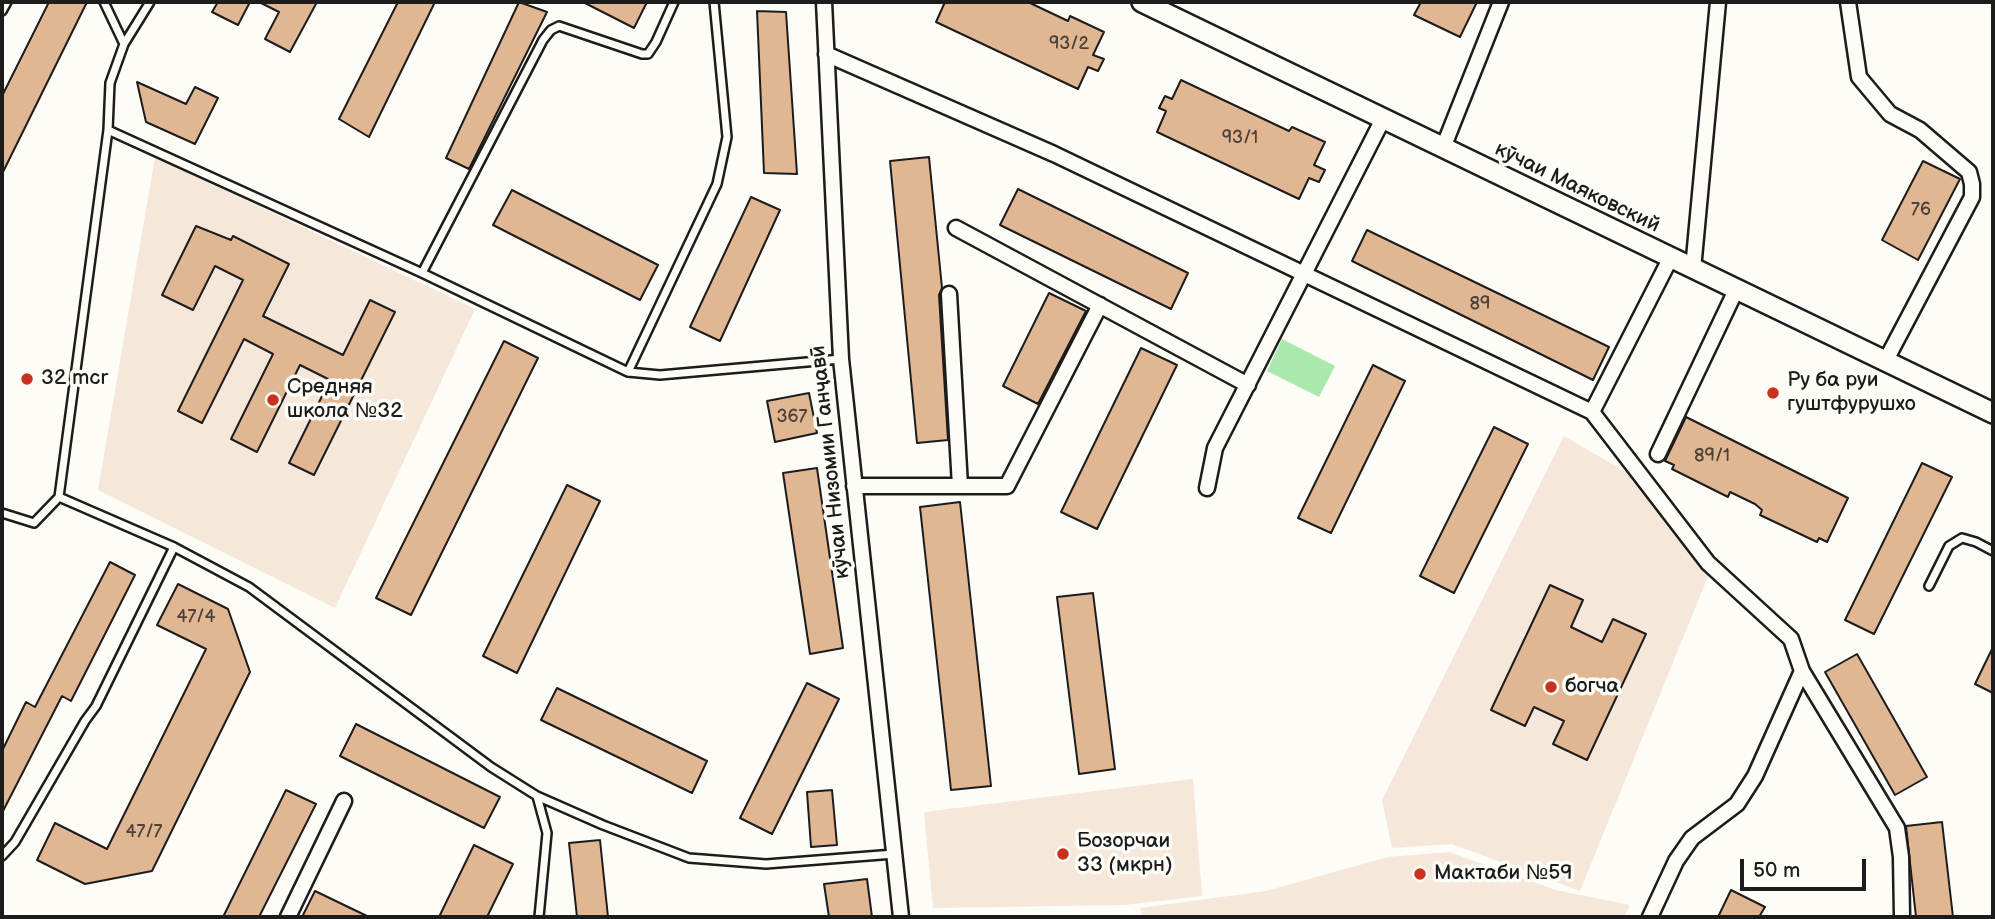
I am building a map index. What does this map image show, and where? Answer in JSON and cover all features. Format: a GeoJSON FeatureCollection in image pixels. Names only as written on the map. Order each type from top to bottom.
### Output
{"type":"FeatureCollection","features":[{"type":"Feature","properties":{"kind":"street","name":"кӯчаи Низомии Ганҷавӣ"},"geometry":{"type":"LineString","coordinates":[[824,2],[841,359],[901,917]]}},
{"type":"Feature","properties":{"kind":"street","name":"кӯчаи Маяковский"},"geometry":{"type":"LineString","coordinates":[[1142,2],[1993,414]]}},
{"type":"Feature","properties":{"kind":"street"},"geometry":{"type":"LineString","coordinates":[[1443,148],[1501,2]]}},
{"type":"Feature","properties":{"kind":"street"},"geometry":{"type":"LineString","coordinates":[[1693,269],[1718,2]]}},
{"type":"Feature","properties":{"kind":"street"},"geometry":{"type":"LineString","coordinates":[[1848,2],[1859,78],[1890,114],[1920,130],[1969,172],[1972,184],[1972,197],[1885,362]]}},
{"type":"Feature","properties":{"kind":"street"},"geometry":{"type":"LineString","coordinates":[[826,54],[1054,154],[1592,412],[1708,563],[1791,639],[1802,671],[1896,828],[1901,858],[1902,917]]}},
{"type":"Feature","properties":{"kind":"street"},"geometry":{"type":"LineString","coordinates":[[1207,488],[1215,448],[1383,119]]}},
{"type":"Feature","properties":{"kind":"street"},"geometry":{"type":"LineString","coordinates":[[956,228],[1248,385]]}},
{"type":"Feature","properties":{"kind":"street"},"geometry":{"type":"LineString","coordinates":[[1592,412],[1670,258]]}},
{"type":"Feature","properties":{"kind":"street"},"geometry":{"type":"LineString","coordinates":[[1658,454],[1736,290]]}},
{"type":"Feature","properties":{"kind":"street"},"geometry":{"type":"LineString","coordinates":[[949,294],[960,486]]}},
{"type":"Feature","properties":{"kind":"street"},"geometry":{"type":"LineString","coordinates":[[854,486],[1007,486],[1100,305]]}},
{"type":"Feature","properties":{"kind":"street"},"geometry":{"type":"LineString","coordinates":[[1650,917],[1676,861],[1692,838],[1737,804],[1755,776],[1802,671]]}},
{"type":"Feature","properties":{"kind":"street"},"geometry":{"type":"LineString","coordinates":[[288,917],[344,801]]}},
{"type":"Feature","properties":{"kind":"lane"},"geometry":{"type":"LineString","coordinates":[[2,11],[7,2]]}},
{"type":"Feature","properties":{"kind":"lane"},"geometry":{"type":"LineString","coordinates":[[104,2],[124,44]]}},
{"type":"Feature","properties":{"kind":"lane"},"geometry":{"type":"LineString","coordinates":[[2,513],[34,523],[59,498],[108,130],[110,83],[124,44],[150,2]]}},
{"type":"Feature","properties":{"kind":"lane"},"geometry":{"type":"LineString","coordinates":[[422,273],[543,40],[551,30],[559,26],[648,54],[674,2]]}},
{"type":"Feature","properties":{"kind":"lane"},"geometry":{"type":"LineString","coordinates":[[628,372],[718,184],[727,137],[715,2]]}},
{"type":"Feature","properties":{"kind":"lane"},"geometry":{"type":"LineString","coordinates":[[108,130],[422,273],[628,372],[660,375],[841,359]]}},
{"type":"Feature","properties":{"kind":"lane"},"geometry":{"type":"LineString","coordinates":[[59,498],[174,547],[249,587],[491,767],[537,796],[603,825],[689,858],[766,864],[894,854]]}},
{"type":"Feature","properties":{"kind":"lane"},"geometry":{"type":"LineString","coordinates":[[1929,586],[1949,546],[1962,538],[1992,548]]}},
{"type":"Feature","properties":{"kind":"lane"},"geometry":{"type":"LineString","coordinates":[[2,856],[15,842],[96,706],[174,547]]}},
{"type":"Feature","properties":{"kind":"lane"},"geometry":{"type":"LineString","coordinates":[[537,796],[547,833],[539,917]]}},
{"type":"Feature","properties":{"kind":"shaded area","name":"Средняя школа №32"},"geometry":{"type":"Polygon","coordinates":[[[155,157],[475,309],[335,608],[98,490],[155,157]]]}},
{"type":"Feature","properties":{"kind":"shaded area","name":"богча"},"geometry":{"type":"Polygon","coordinates":[[[1564,436],[1670,498],[1709,574],[1580,891],[1452,844],[1392,848],[1382,800],[1564,436]]]}},
{"type":"Feature","properties":{"kind":"shaded area","name":"Бозорчаи 33 (мкрн)"},"geometry":{"type":"Polygon","coordinates":[[[1193,779],[1202,896],[1124,905],[933,908],[924,812],[1193,779]]]}},
{"type":"Feature","properties":{"kind":"shaded area","name":"Мактаби №59"},"geometry":{"type":"Polygon","coordinates":[[[1449,852],[1556,890],[1630,905],[1624,917],[1142,917],[1140,908],[1266,891],[1388,857],[1449,852]]]}},
{"type":"Feature","properties":{"kind":"green space"},"geometry":{"type":"Polygon","coordinates":[[[1282,339],[1335,366],[1319,397],[1267,371],[1282,339]]]}},
{"type":"Feature","properties":{"kind":"building"},"geometry":{"type":"Polygon","coordinates":[[[49,2],[87,2],[2,174],[2,96],[49,2]]]}},
{"type":"Feature","properties":{"kind":"building"},"geometry":{"type":"Polygon","coordinates":[[[218,2],[250,2],[238,25],[212,12],[218,2]]]}},
{"type":"Feature","properties":{"kind":"building"},"geometry":{"type":"Polygon","coordinates":[[[259,2],[317,2],[290,52],[265,39],[279,12],[259,2]]]}},
{"type":"Feature","properties":{"kind":"building"},"geometry":{"type":"Polygon","coordinates":[[[398,2],[435,2],[369,137],[339,119],[398,2]]]}},
{"type":"Feature","properties":{"kind":"building"},"geometry":{"type":"Polygon","coordinates":[[[519,2],[547,12],[469,169],[446,158],[519,2]]]}},
{"type":"Feature","properties":{"kind":"building"},"geometry":{"type":"Polygon","coordinates":[[[583,2],[647,2],[634,28],[583,2]]]}},
{"type":"Feature","properties":{"kind":"building"},"geometry":{"type":"Polygon","coordinates":[[[945,2],[1028,2],[1068,21],[1070,16],[1104,32],[1093,55],[1104,59],[1098,71],[1088,67],[1078,89],[936,22],[945,2]]]}},
{"type":"Feature","properties":{"kind":"building"},"geometry":{"type":"Polygon","coordinates":[[[1421,2],[1477,2],[1460,37],[1414,15],[1421,2]]]}},
{"type":"Feature","properties":{"kind":"building"},"geometry":{"type":"Polygon","coordinates":[[[757,11],[786,12],[797,174],[764,173],[757,11]]]}},
{"type":"Feature","properties":{"kind":"building"},"geometry":{"type":"Polygon","coordinates":[[[1181,80],[1289,131],[1292,127],[1325,142],[1314,165],[1325,170],[1319,182],[1309,178],[1299,199],[1157,132],[1166,111],[1159,108],[1165,96],[1172,99],[1181,80]]]}},
{"type":"Feature","properties":{"kind":"building"},"geometry":{"type":"Polygon","coordinates":[[[137,82],[186,104],[195,87],[218,98],[195,144],[146,122],[137,82]]]}},
{"type":"Feature","properties":{"kind":"building"},"geometry":{"type":"Polygon","coordinates":[[[929,157],[942,288],[939,295],[948,440],[917,443],[890,161],[929,157]]]}},
{"type":"Feature","properties":{"kind":"building"},"geometry":{"type":"Polygon","coordinates":[[[1923,161],[1960,179],[1918,260],[1882,240],[1923,161]]]}},
{"type":"Feature","properties":{"kind":"building"},"geometry":{"type":"Polygon","coordinates":[[[1018,189],[1188,273],[1171,309],[1000,225],[1018,189]]]}},
{"type":"Feature","properties":{"kind":"building"},"geometry":{"type":"Polygon","coordinates":[[[512,190],[658,265],[640,300],[493,225],[512,190]]]}},
{"type":"Feature","properties":{"kind":"building"},"geometry":{"type":"Polygon","coordinates":[[[751,197],[780,210],[720,341],[690,327],[751,197]]]}},
{"type":"Feature","properties":{"kind":"building"},"geometry":{"type":"Polygon","coordinates":[[[196,226],[231,240],[233,236],[289,264],[263,316],[343,355],[370,300],[395,312],[314,475],[289,463],[330,380],[300,365],[257,452],[231,439],[273,354],[244,339],[202,423],[178,411],[243,280],[215,266],[193,310],[162,295],[196,226]]]}},
{"type":"Feature","properties":{"kind":"building"},"geometry":{"type":"Polygon","coordinates":[[[1367,230],[1609,347],[1593,380],[1352,261],[1367,230]]]}},
{"type":"Feature","properties":{"kind":"building"},"geometry":{"type":"Polygon","coordinates":[[[1049,293],[1086,311],[1038,404],[1003,386],[1049,293]]]}},
{"type":"Feature","properties":{"kind":"building"},"geometry":{"type":"Polygon","coordinates":[[[504,341],[538,358],[411,615],[376,598],[504,341]]]}},
{"type":"Feature","properties":{"kind":"building"},"geometry":{"type":"Polygon","coordinates":[[[1141,348],[1177,365],[1097,529],[1061,512],[1141,348]]]}},
{"type":"Feature","properties":{"kind":"building"},"geometry":{"type":"Polygon","coordinates":[[[1373,365],[1405,381],[1331,533],[1298,518],[1373,365]]]}},
{"type":"Feature","properties":{"kind":"building"},"geometry":{"type":"Polygon","coordinates":[[[809,393],[817,433],[775,442],[767,401],[809,393]]]}},
{"type":"Feature","properties":{"kind":"building"},"geometry":{"type":"Polygon","coordinates":[[[1686,417],[1848,498],[1827,542],[1819,538],[1817,542],[1760,515],[1762,510],[1755,504],[1730,492],[1728,497],[1672,469],[1674,465],[1665,461],[1686,417]]]}},
{"type":"Feature","properties":{"kind":"building"},"geometry":{"type":"Polygon","coordinates":[[[1494,427],[1528,444],[1454,593],[1420,576],[1494,427]]]}},
{"type":"Feature","properties":{"kind":"building"},"geometry":{"type":"Polygon","coordinates":[[[1922,463],[1952,477],[1874,634],[1845,620],[1922,463]]]}},
{"type":"Feature","properties":{"kind":"building"},"geometry":{"type":"Polygon","coordinates":[[[817,468],[843,648],[810,654],[783,473],[817,468]]]}},
{"type":"Feature","properties":{"kind":"building"},"geometry":{"type":"Polygon","coordinates":[[[567,485],[600,501],[517,673],[483,656],[567,485]]]}},
{"type":"Feature","properties":{"kind":"building"},"geometry":{"type":"Polygon","coordinates":[[[960,502],[991,786],[951,790],[920,507],[960,502]]]}},
{"type":"Feature","properties":{"kind":"building"},"geometry":{"type":"Polygon","coordinates":[[[110,562],[135,575],[71,701],[62,696],[2,813],[2,751],[26,702],[35,707],[110,562]]]}},
{"type":"Feature","properties":{"kind":"building"},"geometry":{"type":"Polygon","coordinates":[[[178,584],[228,609],[250,672],[152,871],[85,884],[37,860],[55,823],[107,849],[206,649],[157,625],[178,584]]]}},
{"type":"Feature","properties":{"kind":"building"},"geometry":{"type":"Polygon","coordinates":[[[1550,585],[1583,600],[1571,627],[1602,642],[1613,619],[1646,634],[1587,760],[1553,744],[1564,721],[1534,707],[1525,726],[1491,710],[1550,585]]]}},
{"type":"Feature","properties":{"kind":"building"},"geometry":{"type":"Polygon","coordinates":[[[1093,593],[1115,769],[1079,774],[1057,597],[1093,593]]]}},
{"type":"Feature","properties":{"kind":"building"},"geometry":{"type":"Polygon","coordinates":[[[1993,647],[1993,693],[1975,684],[1993,647]]]}},
{"type":"Feature","properties":{"kind":"building"},"geometry":{"type":"Polygon","coordinates":[[[1857,654],[1927,777],[1895,795],[1825,672],[1857,654]]]}},
{"type":"Feature","properties":{"kind":"building"},"geometry":{"type":"Polygon","coordinates":[[[807,683],[839,699],[772,834],[740,818],[807,683]]]}},
{"type":"Feature","properties":{"kind":"building"},"geometry":{"type":"Polygon","coordinates":[[[557,688],[707,761],[692,793],[541,720],[557,688]]]}},
{"type":"Feature","properties":{"kind":"building"},"geometry":{"type":"Polygon","coordinates":[[[356,724],[500,797],[484,828],[340,756],[356,724]]]}},
{"type":"Feature","properties":{"kind":"building"},"geometry":{"type":"Polygon","coordinates":[[[286,790],[316,804],[259,917],[223,917],[286,790]]]}},
{"type":"Feature","properties":{"kind":"building"},"geometry":{"type":"Polygon","coordinates":[[[832,790],[837,845],[811,847],[807,792],[832,790]]]}},
{"type":"Feature","properties":{"kind":"building"},"geometry":{"type":"Polygon","coordinates":[[[1942,822],[1953,917],[1916,917],[1906,826],[1942,822]]]}},
{"type":"Feature","properties":{"kind":"building"},"geometry":{"type":"Polygon","coordinates":[[[600,840],[608,917],[577,917],[569,843],[600,840]]]}},
{"type":"Feature","properties":{"kind":"building"},"geometry":{"type":"Polygon","coordinates":[[[474,845],[513,864],[487,917],[439,917],[474,845]]]}},
{"type":"Feature","properties":{"kind":"building"},"geometry":{"type":"Polygon","coordinates":[[[867,879],[872,917],[829,917],[824,884],[867,879]]]}},
{"type":"Feature","properties":{"kind":"building"},"geometry":{"type":"Polygon","coordinates":[[[1731,890],[1765,907],[1759,917],[1718,917],[1731,890]]]}},
{"type":"Feature","properties":{"kind":"building"},"geometry":{"type":"Polygon","coordinates":[[[315,891],[369,917],[302,917],[315,891]]]}},
{"type":"Feature","properties":{"kind":"place","name":"32 mcr"},"geometry":{"type":"Point","coordinates":[27,379]}},
{"type":"Feature","properties":{"kind":"place","name":"Ру ба руи гуштфурушхо"},"geometry":{"type":"Point","coordinates":[1773,393]}},
{"type":"Feature","properties":{"kind":"place","name":"Средняя школа №32"},"geometry":{"type":"Point","coordinates":[273,400]}},
{"type":"Feature","properties":{"kind":"place","name":"богча"},"geometry":{"type":"Point","coordinates":[1551,687]}},
{"type":"Feature","properties":{"kind":"place","name":"Бозорчаи 33 (мкрн)"},"geometry":{"type":"Point","coordinates":[1063,854]}},
{"type":"Feature","properties":{"kind":"place","name":"Мактаби №59"},"geometry":{"type":"Point","coordinates":[1420,874]}}]}
